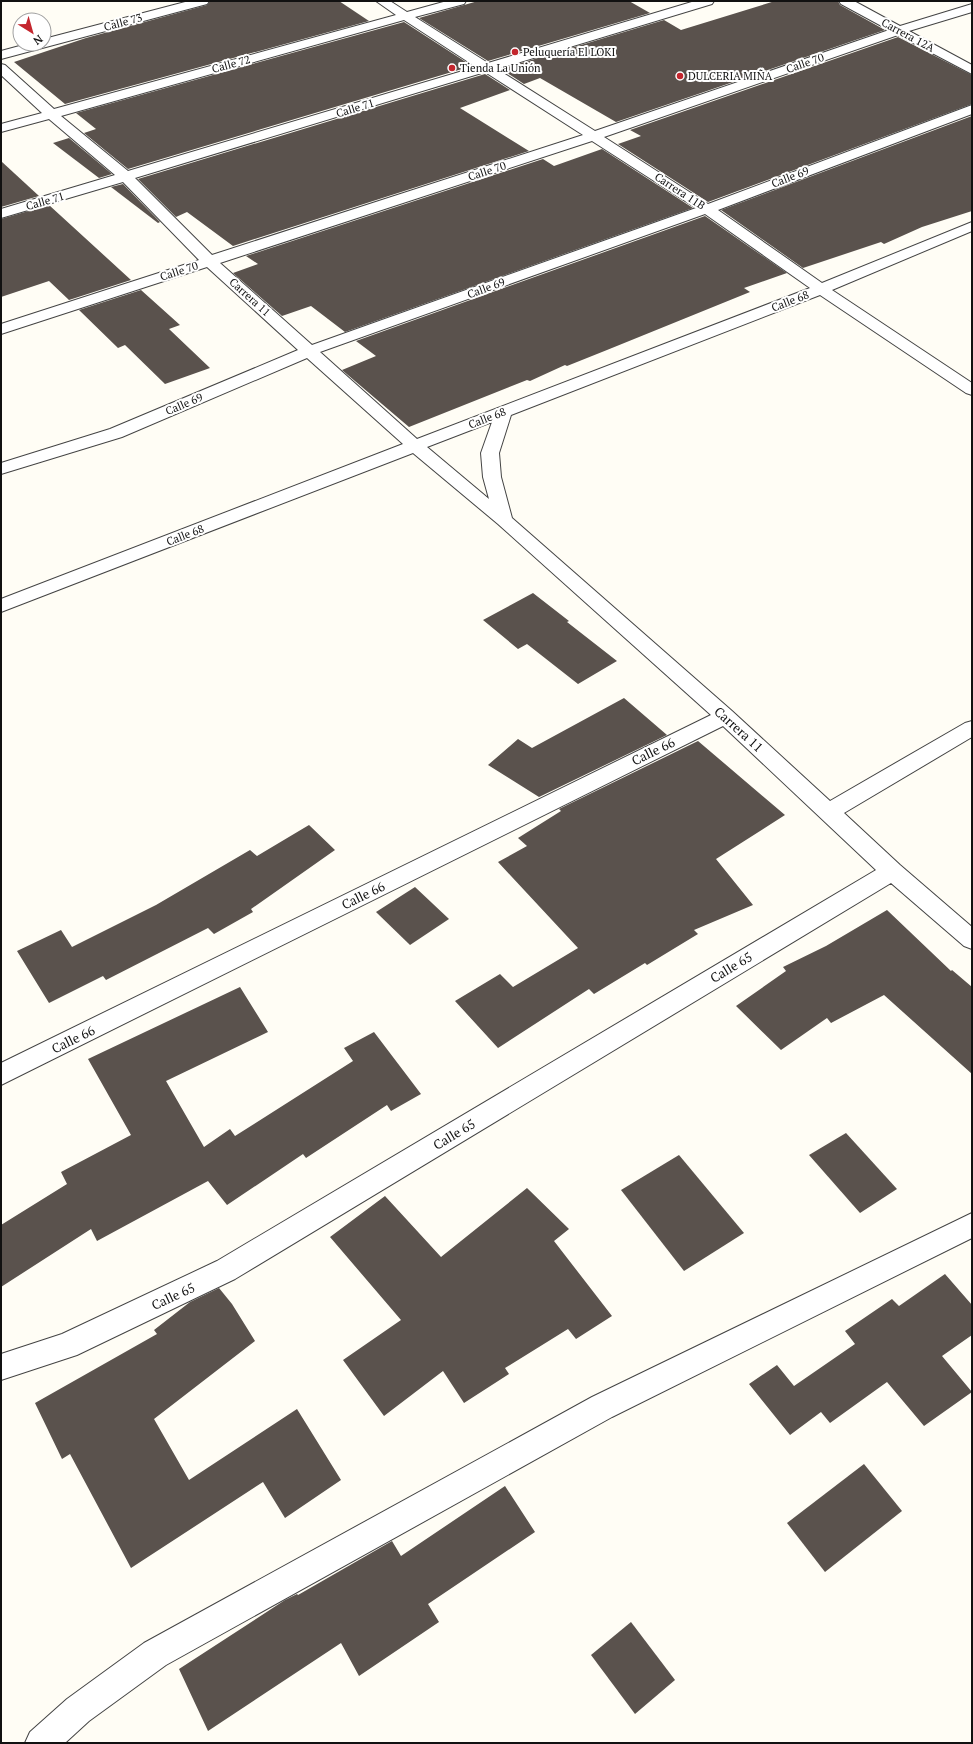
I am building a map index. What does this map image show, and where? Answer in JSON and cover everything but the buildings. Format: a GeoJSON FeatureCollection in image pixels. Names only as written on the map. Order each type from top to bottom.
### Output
{"type":"FeatureCollection","features":[{"type":"Feature","properties":{"kind":"street","name":"Calle 73"},"geometry":{"type":"LineString","coordinates":[[52,41],[203,1]]}},
{"type":"Feature","properties":{"kind":"street","name":"Carrera 11B"},"geometry":{"type":"LineString","coordinates":[[382,1],[486,69],[707,208],[821,289],[972,390]]}},
{"type":"Feature","properties":{"kind":"street","name":"Calle 72"},"geometry":{"type":"LineString","coordinates":[[1,128],[460,1]]}},
{"type":"Feature","properties":{"kind":"street","name":"Calle 71"},"geometry":{"type":"LineString","coordinates":[[1,214],[708,1]]}},
{"type":"Feature","properties":{"kind":"street","name":"Carrera 12A"},"geometry":{"type":"LineString","coordinates":[[844,1],[972,70]]}},
{"type":"Feature","properties":{"kind":"street","name":"Calle 70"},"geometry":{"type":"LineString","coordinates":[[1,330],[594,136],[900,30],[972,8]]}},
{"type":"Feature","properties":{"kind":"street"},"geometry":{"type":"LineString","coordinates":[[1,54],[12,51]]}},
{"type":"Feature","properties":{"kind":"street","name":"Carrera 11"},"geometry":{"type":"LineString","coordinates":[[1,68],[51,114],[126,177],[209,261],[309,351],[415,446],[504,520],[724,716],[892,871],[972,940]]}},
{"type":"Feature","properties":{"kind":"street","name":"Calle 69"},"geometry":{"type":"LineString","coordinates":[[1,469],[116,433],[309,351],[707,208],[972,109]]}},
{"type":"Feature","properties":{"kind":"street","name":"Calle 68"},"geometry":{"type":"LineString","coordinates":[[1,606],[821,289],[972,226]]}},
{"type":"Feature","properties":{"kind":"street"},"geometry":{"type":"LineString","coordinates":[[504,412],[490,453],[492,477],[504,520]]}},
{"type":"Feature","properties":{"kind":"street","name":"Calle 66"},"geometry":{"type":"LineString","coordinates":[[1,1075],[724,716]]}},
{"type":"Feature","properties":{"kind":"street"},"geometry":{"type":"LineString","coordinates":[[829,812],[972,728]]}},
{"type":"Feature","properties":{"kind":"street","name":"Calle 65"},"geometry":{"type":"LineString","coordinates":[[1,1367],[67,1346],[226,1270],[892,871]]}},
{"type":"Feature","properties":{"kind":"street"},"geometry":{"type":"LineString","coordinates":[[41,1743],[78,1710],[162,1650],[602,1408],[972,1224]]}},
{"type":"Feature","properties":{"kind":"place","name":"Peluquería El LOKI"},"geometry":{"type":"Point","coordinates":[515,52]}},
{"type":"Feature","properties":{"kind":"place","name":"Tienda La Unión"},"geometry":{"type":"Point","coordinates":[452,68]}},
{"type":"Feature","properties":{"kind":"place","name":"DULCERIA MIÑA"},"geometry":{"type":"Point","coordinates":[680,76]}}]}
